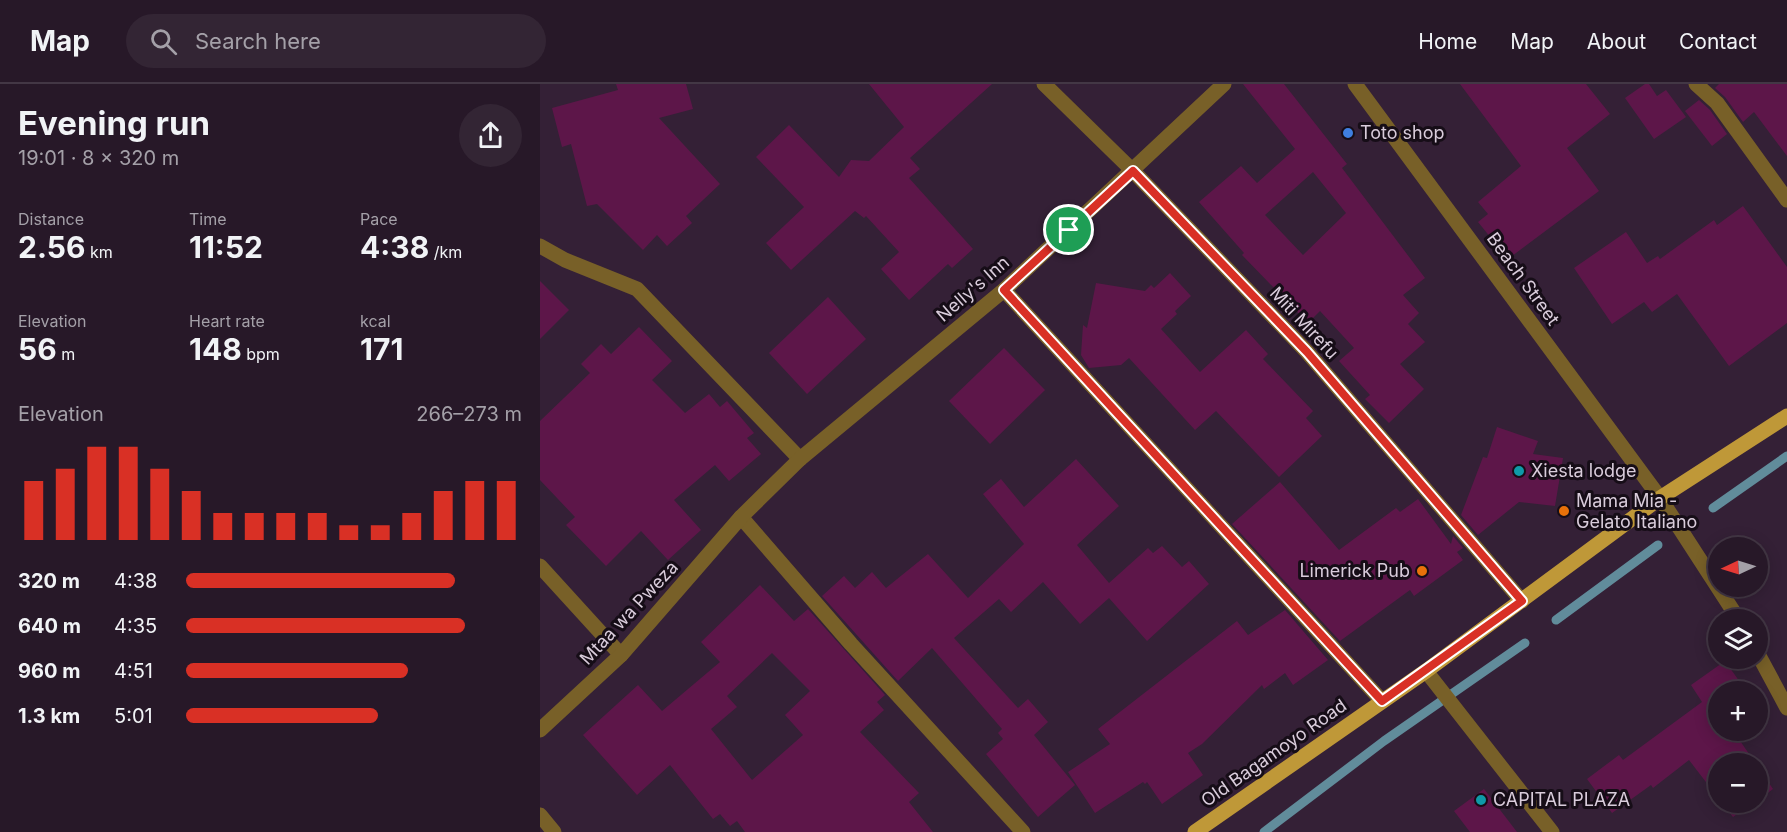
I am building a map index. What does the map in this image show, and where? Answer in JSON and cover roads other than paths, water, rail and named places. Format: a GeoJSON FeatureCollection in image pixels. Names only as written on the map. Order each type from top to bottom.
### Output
{"type":"FeatureCollection","features":[{"type":"Feature","properties":{"kind":"main road","name":"Old Bagamoyo Road"},"geometry":{"type":"LineString","coordinates":[[1195,832],[1426,670],[1660,498],[1787,416]]}},
{"type":"Feature","properties":{"kind":"street","name":"Miti Mirefu"},"geometry":{"type":"LineString","coordinates":[[1044,84],[1133,171],[1307,352],[1522,601]]}},
{"type":"Feature","properties":{"kind":"street","name":"Nelly's Inn"},"geometry":{"type":"LineString","coordinates":[[741,517],[800,459],[1004,290],[1224,84]]}},
{"type":"Feature","properties":{"kind":"street","name":"Beach Street"},"geometry":{"type":"LineString","coordinates":[[1355,84],[1660,498],[1732,609]]}},
{"type":"Feature","properties":{"kind":"street"},"geometry":{"type":"LineString","coordinates":[[1696,84],[1718,103],[1787,200]]}},
{"type":"Feature","properties":{"kind":"street"},"geometry":{"type":"LineString","coordinates":[[540,246],[565,260],[637,289],[800,459]]}},
{"type":"Feature","properties":{"kind":"street"},"geometry":{"type":"LineString","coordinates":[[1004,290],[1382,701]]}},
{"type":"Feature","properties":{"kind":"street"},"geometry":{"type":"LineString","coordinates":[[741,517],[851,644],[1023,832]]}},
{"type":"Feature","properties":{"kind":"street","name":"Mtaa wa Pweza"},"geometry":{"type":"LineString","coordinates":[[540,730],[621,655],[741,517]]}},
{"type":"Feature","properties":{"kind":"street"},"geometry":{"type":"LineString","coordinates":[[540,566],[621,655]]}},
{"type":"Feature","properties":{"kind":"street"},"geometry":{"type":"LineString","coordinates":[[1766,669],[1787,708]]}},
{"type":"Feature","properties":{"kind":"street"},"geometry":{"type":"LineString","coordinates":[[1426,670],[1552,832]]}},
{"type":"Feature","properties":{"kind":"street"},"geometry":{"type":"LineString","coordinates":[[540,815],[554,832]]}},
{"type":"Feature","properties":{"kind":"waterway"},"geometry":{"type":"LineString","coordinates":[[1713,508],[1787,456]]}},
{"type":"Feature","properties":{"kind":"waterway"},"geometry":{"type":"LineString","coordinates":[[1556,620],[1658,545]]}},
{"type":"Feature","properties":{"kind":"waterway"},"geometry":{"type":"LineString","coordinates":[[1264,832],[1384,741],[1525,643]]}},
{"type":"Feature","properties":{"kind":"place","name":"Toto shop"},"geometry":{"type":"Point","coordinates":[1348,133]}},
{"type":"Feature","properties":{"kind":"place","name":"Xiesta lodge"},"geometry":{"type":"Point","coordinates":[1519,471]}},
{"type":"Feature","properties":{"kind":"place","name":"Mama Mia - Gelato Italiano"},"geometry":{"type":"Point","coordinates":[1564,511]}},
{"type":"Feature","properties":{"kind":"place","name":"Limerick Pub"},"geometry":{"type":"Point","coordinates":[1422,571]}},
{"type":"Feature","properties":{"kind":"place","name":"CAPITAL PLAZA"},"geometry":{"type":"Point","coordinates":[1481,800]}}]}
